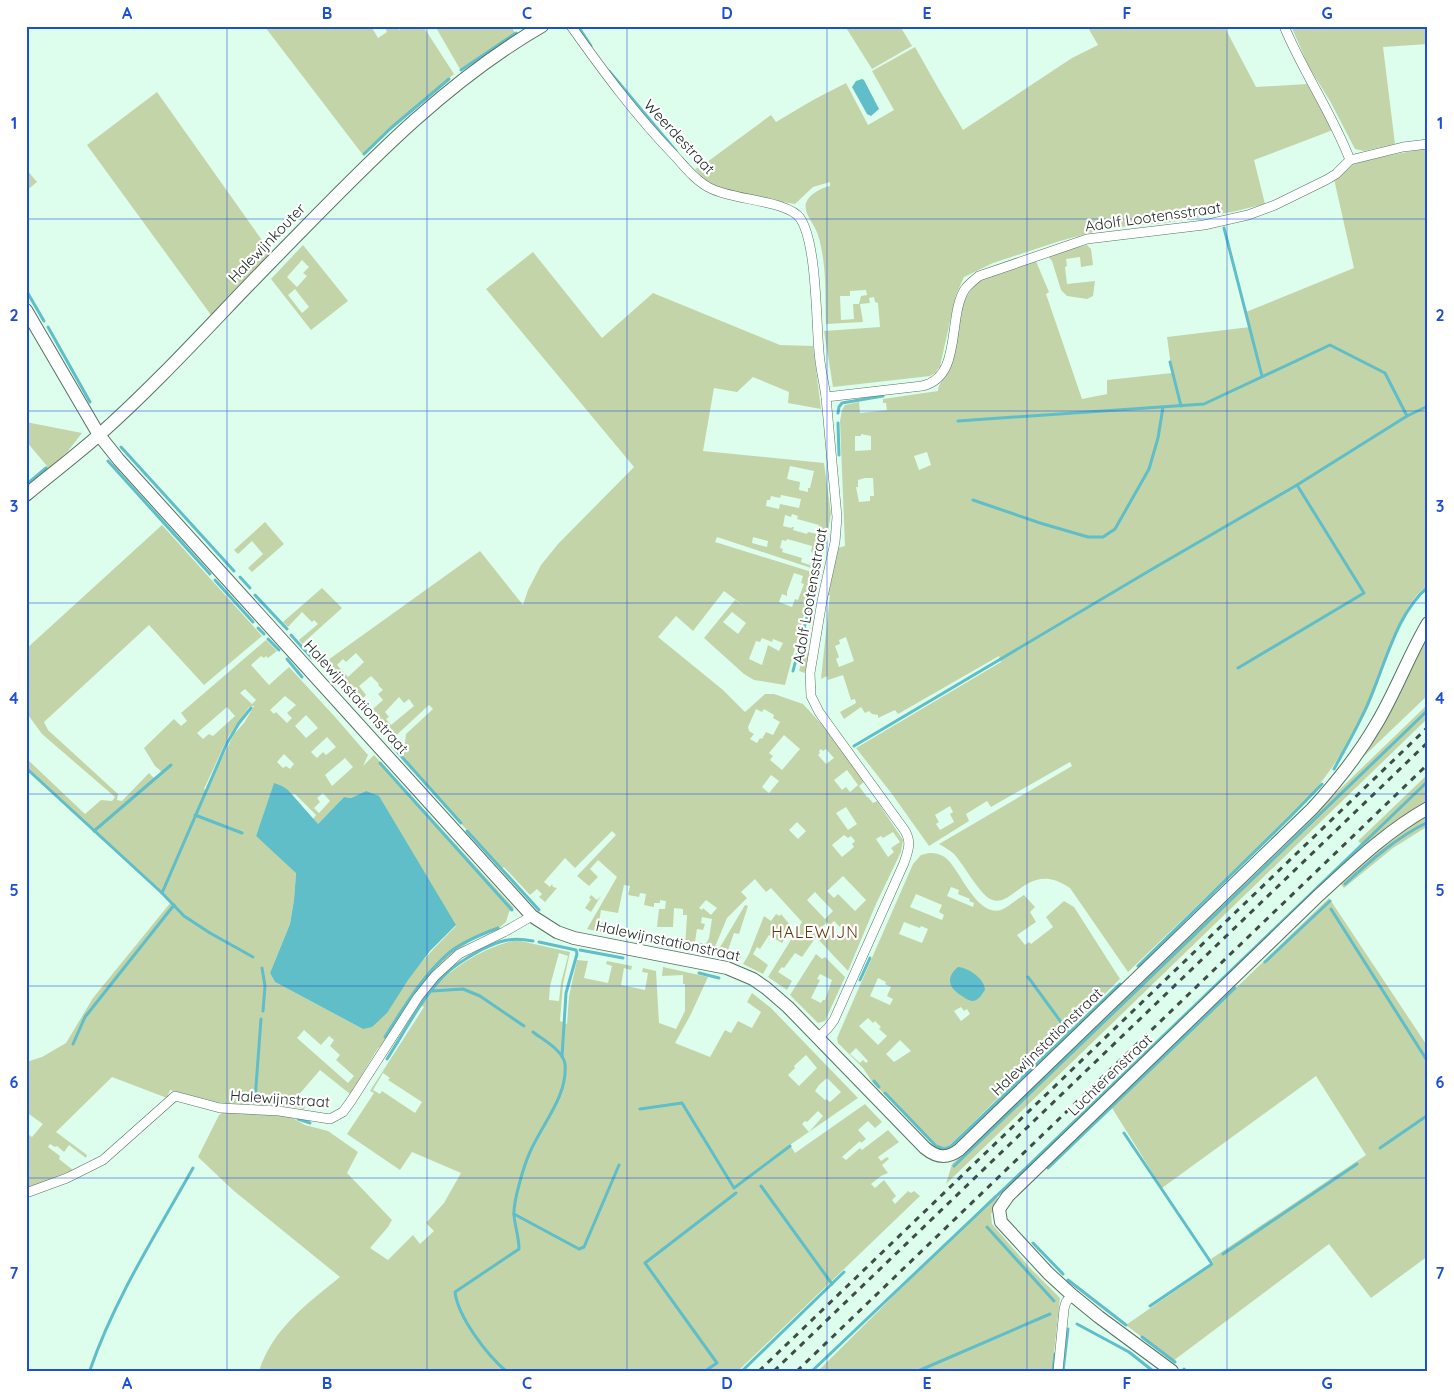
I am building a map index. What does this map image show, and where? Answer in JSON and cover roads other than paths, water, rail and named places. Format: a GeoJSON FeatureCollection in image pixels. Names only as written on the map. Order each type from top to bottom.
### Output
{"type":"FeatureCollection","features":[{"type":"Feature","properties":{"kind":"street","name":"Halewijnkouter"},"geometry":{"type":"LineString","coordinates":[[26,495],[98,435],[142,395],[331,201],[416,119],[468,76],[515,42],[542,26]]}},
{"type":"Feature","properties":{"kind":"street","name":"Weerdestraat"},"geometry":{"type":"LineString","coordinates":[[571,26],[612,84],[663,144],[698,180],[719,192],[772,204],[787,209],[800,217],[807,236],[811,258],[819,354],[826,397]]}},
{"type":"Feature","properties":{"kind":"street"},"geometry":{"type":"LineString","coordinates":[[1284,26],[1304,69],[1334,124],[1350,160],[1403,147],[1428,144]]}},
{"type":"Feature","properties":{"kind":"street","name":"Adolf Lootensstraat"},"geometry":{"type":"LineString","coordinates":[[818,1038],[834,1020],[904,863],[910,842],[904,828],[819,712],[811,696],[810,673],[822,601],[835,542],[837,518],[826,397],[922,386],[938,380],[944,373],[949,357],[958,305],[964,290],[979,276],[1086,239],[1204,225],[1248,215],[1275,206],[1326,180],[1336,174],[1350,160]]}},
{"type":"Feature","properties":{"kind":"street","name":"Halewijnstationstraat"},"geometry":{"type":"LineString","coordinates":[[26,310],[98,435],[532,916],[557,932],[574,938],[712,965],[741,973],[766,988],[818,1038],[925,1148],[939,1156],[946,1157],[952,1155],[987,1123],[1327,793],[1358,754],[1378,722],[1428,623]]}},
{"type":"Feature","properties":{"kind":"street","name":"Luchterenstraat"},"geometry":{"type":"LineString","coordinates":[[1172,1371],[1099,1317],[1048,1273],[1000,1222],[999,1209],[1004,1201],[1362,855],[1405,822],[1428,808]]}},
{"type":"Feature","properties":{"kind":"street","name":"Halewijnstraat"},"geometry":{"type":"LineString","coordinates":[[26,1193],[67,1178],[103,1160],[175,1096],[220,1108],[279,1111],[330,1119],[336,1116],[343,1112],[351,1101],[418,997],[435,976],[459,954],[532,916]]}},
{"type":"Feature","properties":{"kind":"street"},"geometry":{"type":"LineString","coordinates":[[1058,1371],[1064,1309],[1066,1302],[1072,1295]]}},
{"type":"Feature","properties":{"kind":"water"},"geometry":{"type":"Polygon","coordinates":[[[862,79],[879,109],[871,116],[867,114],[852,87],[856,81],[862,79]]]}},
{"type":"Feature","properties":{"kind":"water"},"geometry":{"type":"Polygon","coordinates":[[[274,783],[288,790],[318,824],[344,797],[351,798],[366,791],[379,796],[456,925],[430,951],[408,980],[387,1013],[372,1027],[363,1029],[275,982],[270,973],[290,924],[296,873],[256,836],[274,783]]]}},
{"type":"Feature","properties":{"kind":"water"},"geometry":{"type":"Polygon","coordinates":[[[958,967],[971,972],[982,982],[985,990],[977,999],[973,1001],[967,999],[954,990],[950,979],[958,967]]]}},
{"type":"Feature","properties":{"kind":"waterway"},"geometry":{"type":"LineString","coordinates":[[578,26],[591,46]]}},
{"type":"Feature","properties":{"kind":"waterway"},"geometry":{"type":"LineString","coordinates":[[461,70],[516,33]]}},
{"type":"Feature","properties":{"kind":"waterway"},"geometry":{"type":"LineString","coordinates":[[609,71],[676,151]]}},
{"type":"Feature","properties":{"kind":"waterway"},"geometry":{"type":"LineString","coordinates":[[364,154],[391,128],[449,79]]}},
{"type":"Feature","properties":{"kind":"waterway"},"geometry":{"type":"LineString","coordinates":[[1224,228],[1262,376]]}},
{"type":"Feature","properties":{"kind":"waterway"},"geometry":{"type":"LineString","coordinates":[[26,290],[44,321]]}},
{"type":"Feature","properties":{"kind":"waterway"},"geometry":{"type":"LineString","coordinates":[[48,327],[90,402]]}},
{"type":"Feature","properties":{"kind":"waterway"},"geometry":{"type":"LineString","coordinates":[[958,421],[1204,404],[1330,345],[1385,373],[1407,416],[1428,406]]}},
{"type":"Feature","properties":{"kind":"waterway"},"geometry":{"type":"LineString","coordinates":[[1170,362],[1181,406]]}},
{"type":"Feature","properties":{"kind":"waterway"},"geometry":{"type":"LineString","coordinates":[[838,413],[842,403],[883,396]]}},
{"type":"Feature","properties":{"kind":"waterway"},"geometry":{"type":"LineString","coordinates":[[973,500],[1088,537],[1103,537],[1115,529],[1149,469],[1158,438],[1163,407]]}},
{"type":"Feature","properties":{"kind":"waterway"},"geometry":{"type":"LineString","coordinates":[[854,746],[1297,485],[1407,416]]}},
{"type":"Feature","properties":{"kind":"waterway"},"geometry":{"type":"LineString","coordinates":[[838,423],[839,455]]}},
{"type":"Feature","properties":{"kind":"waterway"},"geometry":{"type":"LineString","coordinates":[[121,447],[234,571]]}},
{"type":"Feature","properties":{"kind":"waterway"},"geometry":{"type":"LineString","coordinates":[[108,461],[210,574]]}},
{"type":"Feature","properties":{"kind":"waterway"},"geometry":{"type":"LineString","coordinates":[[26,485],[46,468]]}},
{"type":"Feature","properties":{"kind":"waterway"},"geometry":{"type":"LineString","coordinates":[[1238,668],[1364,593],[1297,485]]}},
{"type":"Feature","properties":{"kind":"waterway"},"geometry":{"type":"LineString","coordinates":[[793,671],[818,574]]}},
{"type":"Feature","properties":{"kind":"waterway"},"geometry":{"type":"LineString","coordinates":[[240,577],[250,588]]}},
{"type":"Feature","properties":{"kind":"waterway"},"geometry":{"type":"LineString","coordinates":[[215,580],[253,622]]}},
{"type":"Feature","properties":{"kind":"waterway"},"geometry":{"type":"LineString","coordinates":[[1334,769],[1365,710],[1400,625],[1408,610],[1428,587]]}},
{"type":"Feature","properties":{"kind":"waterway"},"geometry":{"type":"LineString","coordinates":[[255,595],[287,629]]}},
{"type":"Feature","properties":{"kind":"waterway"},"geometry":{"type":"LineString","coordinates":[[258,628],[264,634]]}},
{"type":"Feature","properties":{"kind":"waterway"},"geometry":{"type":"LineString","coordinates":[[291,635],[312,658]]}},
{"type":"Feature","properties":{"kind":"waterway"},"geometry":{"type":"LineString","coordinates":[[268,639],[279,650]]}},
{"type":"Feature","properties":{"kind":"waterway"},"geometry":{"type":"LineString","coordinates":[[287,659],[302,677]]}},
{"type":"Feature","properties":{"kind":"waterway"},"geometry":{"type":"LineString","coordinates":[[162,893],[227,743],[251,708]]}},
{"type":"Feature","properties":{"kind":"waterway"},"geometry":{"type":"LineString","coordinates":[[954,1166],[1428,710]]}},
{"type":"Feature","properties":{"kind":"waterway"},"geometry":{"type":"LineString","coordinates":[[393,747],[461,823]]}},
{"type":"Feature","properties":{"kind":"waterway"},"geometry":{"type":"LineString","coordinates":[[380,763],[512,910]]}},
{"type":"Feature","properties":{"kind":"waterway"},"geometry":{"type":"LineString","coordinates":[[94,831],[171,765]]}},
{"type":"Feature","properties":{"kind":"waterway"},"geometry":{"type":"LineString","coordinates":[[26,768],[162,893],[184,916],[253,957]]}},
{"type":"Feature","properties":{"kind":"waterway"},"geometry":{"type":"LineString","coordinates":[[812,1371],[1428,781]]}},
{"type":"Feature","properties":{"kind":"waterway"},"geometry":{"type":"LineString","coordinates":[[1138,966],[1322,784]]}},
{"type":"Feature","properties":{"kind":"waterway"},"geometry":{"type":"LineString","coordinates":[[195,815],[242,833]]}},
{"type":"Feature","properties":{"kind":"waterway"},"geometry":{"type":"LineString","coordinates":[[1345,884],[1395,842],[1428,822]]}},
{"type":"Feature","properties":{"kind":"waterway"},"geometry":{"type":"LineString","coordinates":[[467,831],[539,910]]}},
{"type":"Feature","properties":{"kind":"waterway"},"geometry":{"type":"LineString","coordinates":[[1265,962],[1330,901]]}},
{"type":"Feature","properties":{"kind":"waterway"},"geometry":{"type":"LineString","coordinates":[[73,1044],[85,1017],[174,905]]}},
{"type":"Feature","properties":{"kind":"waterway"},"geometry":{"type":"LineString","coordinates":[[1331,909],[1428,1062]]}},
{"type":"Feature","properties":{"kind":"waterway"},"geometry":{"type":"LineString","coordinates":[[385,1037],[414,992],[440,961],[461,944],[498,928]]}},
{"type":"Feature","properties":{"kind":"waterway"},"geometry":{"type":"LineString","coordinates":[[387,1059],[424,1000],[440,979],[453,968],[465,959],[494,944],[512,939],[533,941]]}},
{"type":"Feature","properties":{"kind":"waterway"},"geometry":{"type":"LineString","coordinates":[[539,942],[576,950],[577,954],[566,993],[562,1057]]}},
{"type":"Feature","properties":{"kind":"waterway"},"geometry":{"type":"LineString","coordinates":[[580,950],[623,958]]}},
{"type":"Feature","properties":{"kind":"waterway"},"geometry":{"type":"LineString","coordinates":[[860,980],[870,958]]}},
{"type":"Feature","properties":{"kind":"waterway"},"geometry":{"type":"LineString","coordinates":[[262,968],[265,986],[263,1011]]}},
{"type":"Feature","properties":{"kind":"waterway"},"geometry":{"type":"LineString","coordinates":[[699,973],[719,978]]}},
{"type":"Feature","properties":{"kind":"waterway"},"geometry":{"type":"LineString","coordinates":[[1028,977],[1069,1033]]}},
{"type":"Feature","properties":{"kind":"waterway"},"geometry":{"type":"LineString","coordinates":[[885,1093],[936,1146],[944,1149],[950,1147],[1120,984]]}},
{"type":"Feature","properties":{"kind":"waterway"},"geometry":{"type":"LineString","coordinates":[[1048,1168],[1235,988]]}},
{"type":"Feature","properties":{"kind":"waterway"},"geometry":{"type":"LineString","coordinates":[[432,991],[463,989],[480,996],[524,1026]]}},
{"type":"Feature","properties":{"kind":"waterway"},"geometry":{"type":"LineString","coordinates":[[255,1100],[261,1019]]}},
{"type":"Feature","properties":{"kind":"waterway"},"geometry":{"type":"LineString","coordinates":[[506,1371],[474,1335],[457,1302],[455,1292],[519,1249],[514,1215],[519,1184],[535,1141],[558,1099],[565,1076],[565,1064],[561,1054],[533,1032]]}},
{"type":"Feature","properties":{"kind":"waterway"},"geometry":{"type":"LineString","coordinates":[[874,1081],[879,1087]]}},
{"type":"Feature","properties":{"kind":"waterway"},"geometry":{"type":"LineString","coordinates":[[263,1101],[288,1101],[297,1103],[300,1106]]}},
{"type":"Feature","properties":{"kind":"waterway"},"geometry":{"type":"LineString","coordinates":[[640,1109],[682,1103],[734,1188],[790,1146]]}},
{"type":"Feature","properties":{"kind":"waterway"},"geometry":{"type":"LineString","coordinates":[[1380,1148],[1428,1115]]}},
{"type":"Feature","properties":{"kind":"waterway"},"geometry":{"type":"LineString","coordinates":[[299,1116],[298,1119],[310,1123]]}},
{"type":"Feature","properties":{"kind":"waterway"},"geometry":{"type":"LineString","coordinates":[[1124,1133],[1212,1264],[1150,1306]]}},
{"type":"Feature","properties":{"kind":"waterway"},"geometry":{"type":"LineString","coordinates":[[1223,1254],[1357,1164]]}},
{"type":"Feature","properties":{"kind":"waterway"},"geometry":{"type":"LineString","coordinates":[[514,1214],[579,1249],[584,1247],[619,1165]]}},
{"type":"Feature","properties":{"kind":"waterway"},"geometry":{"type":"LineString","coordinates":[[90,1370],[111,1317],[193,1168]]}},
{"type":"Feature","properties":{"kind":"waterway"},"geometry":{"type":"LineString","coordinates":[[761,1186],[832,1284]]}},
{"type":"Feature","properties":{"kind":"waterway"},"geometry":{"type":"LineString","coordinates":[[705,1371],[717,1363],[645,1263],[736,1193]]}},
{"type":"Feature","properties":{"kind":"waterway"},"geometry":{"type":"LineString","coordinates":[[987,1227],[1054,1301]]}},
{"type":"Feature","properties":{"kind":"waterway"},"geometry":{"type":"LineString","coordinates":[[1033,1243],[1063,1274]]}},
{"type":"Feature","properties":{"kind":"waterway"},"geometry":{"type":"LineString","coordinates":[[742,1371],[844,1272]]}},
{"type":"Feature","properties":{"kind":"waterway"},"geometry":{"type":"LineString","coordinates":[[1068,1280],[1126,1325]]}},
{"type":"Feature","properties":{"kind":"waterway"},"geometry":{"type":"LineString","coordinates":[[918,1371],[1050,1314]]}},
{"type":"Feature","properties":{"kind":"waterway"},"geometry":{"type":"LineString","coordinates":[[1077,1324],[1129,1352],[1153,1371]]}},
{"type":"Feature","properties":{"kind":"waterway"},"geometry":{"type":"LineString","coordinates":[[1063,1371],[1068,1329]]}},
{"type":"Feature","properties":{"kind":"waterway"},"geometry":{"type":"LineString","coordinates":[[1142,1337],[1175,1362]]}},
{"type":"Feature","properties":{"kind":"waterway"},"geometry":{"type":"LineString","coordinates":[[1053,1371],[1055,1354]]}},
{"type":"Feature","properties":{"kind":"railway"},"geometry":{"type":"LineString","coordinates":[[759,1371],[1428,727]]}},
{"type":"Feature","properties":{"kind":"railway"},"geometry":{"type":"LineString","coordinates":[[774,1371],[1428,742]]}},
{"type":"Feature","properties":{"kind":"railway"},"geometry":{"type":"LineString","coordinates":[[797,1371],[1428,764]]}},
{"type":"Feature","properties":{"kind":"district","name":"HALEWIJN"},"geometry":{"type":"Point","coordinates":[815,932]}}]}
